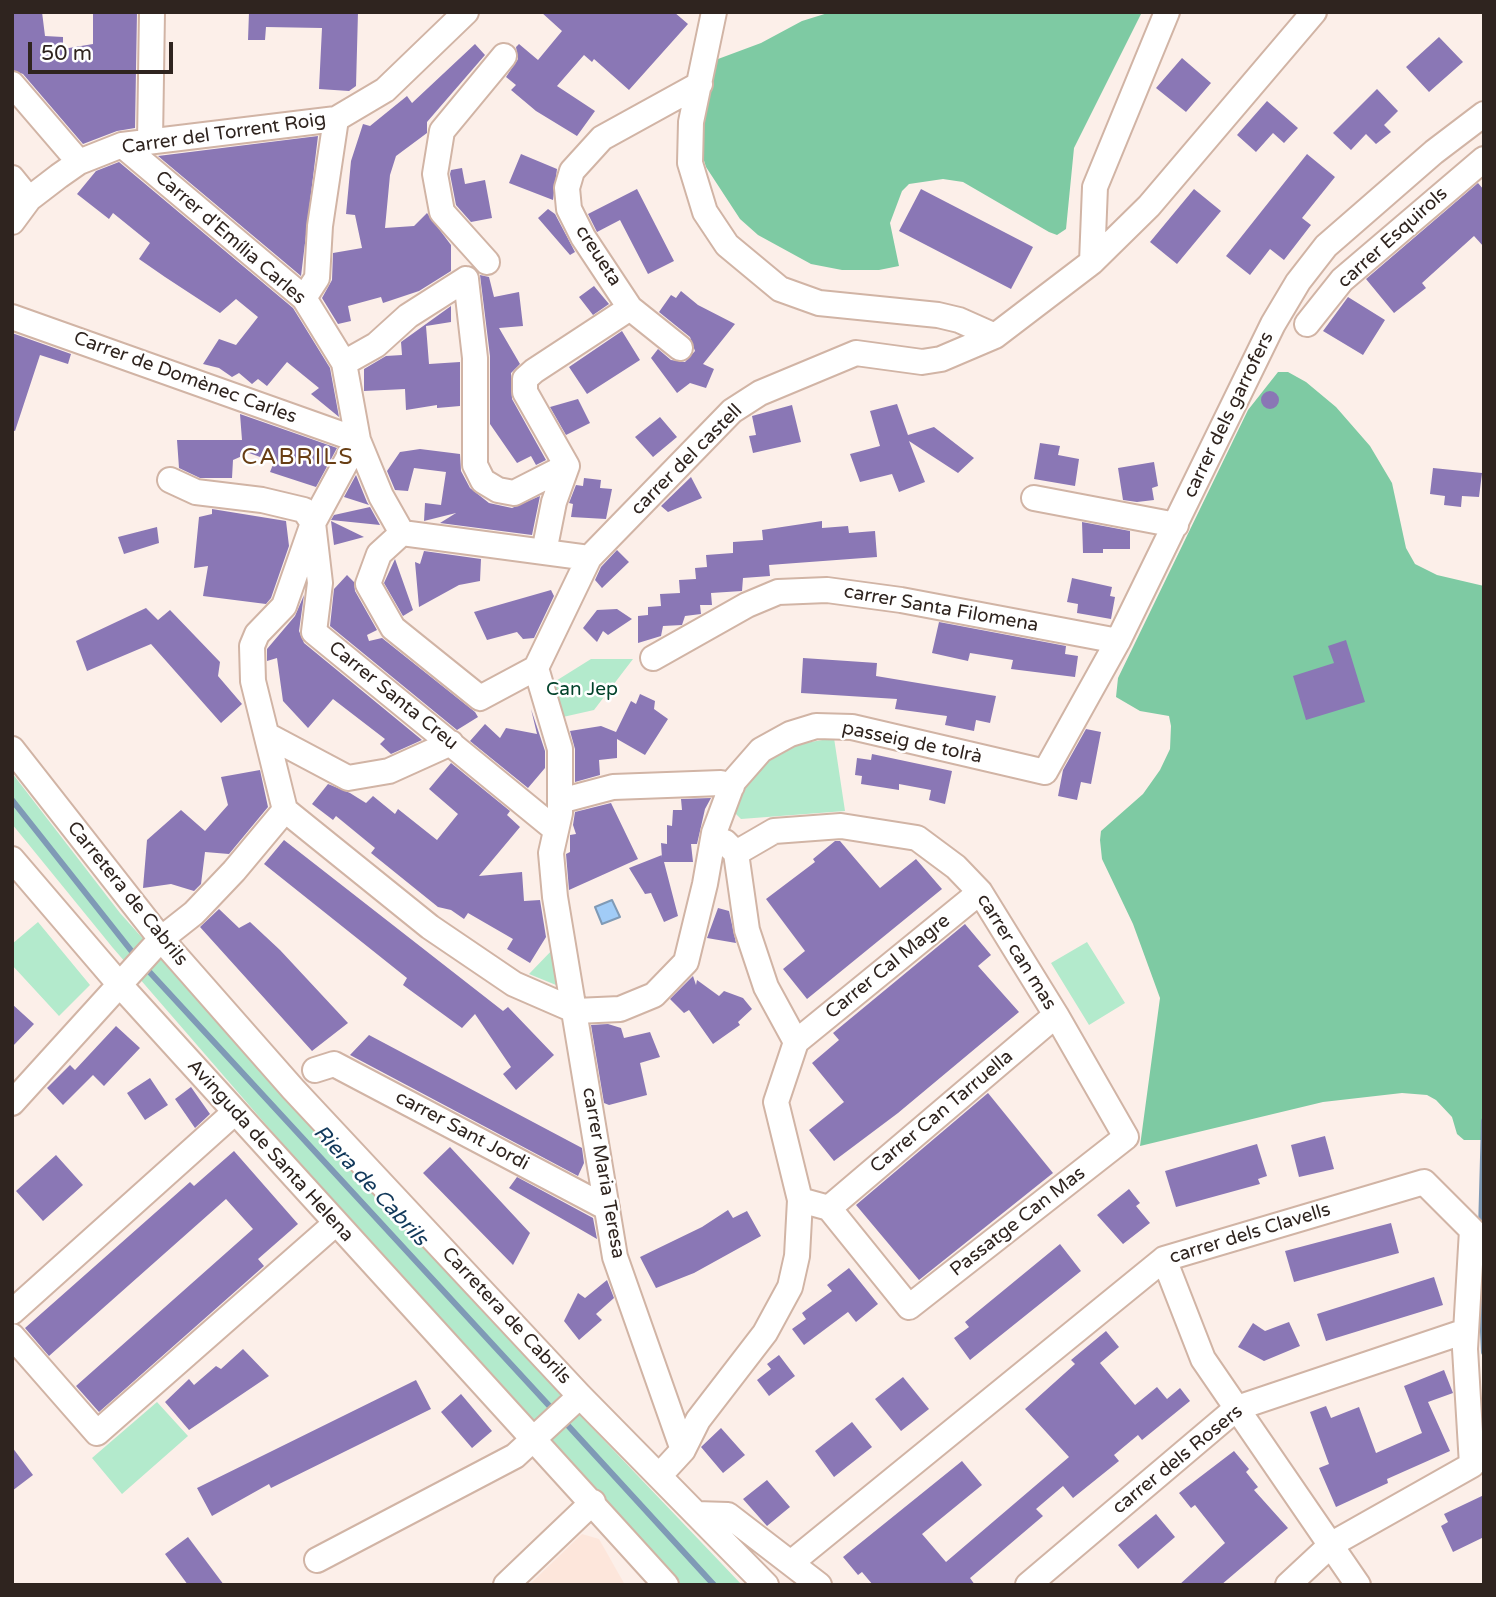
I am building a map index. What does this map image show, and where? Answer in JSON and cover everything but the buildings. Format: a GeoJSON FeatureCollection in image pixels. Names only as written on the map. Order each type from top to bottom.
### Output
{"type":"FeatureCollection","features":[{"type":"Feature","properties":{"kind":"street"},"geometry":{"type":"LineString","coordinates":[[150,141],[152,12]]}},
{"type":"Feature","properties":{"kind":"street","name":"Carrer del Torrent Roig"},"geometry":{"type":"LineString","coordinates":[[12,222],[29,199],[79,162],[121,145],[336,119],[385,90],[466,12]]}},
{"type":"Feature","properties":{"kind":"street"},"geometry":{"type":"LineString","coordinates":[[714,12],[691,122],[690,163],[705,212],[727,245],[780,289],[819,303],[938,315],[959,320],[995,336]]}},
{"type":"Feature","properties":{"kind":"street"},"geometry":{"type":"LineString","coordinates":[[1092,262],[1095,187],[1167,12]]}},
{"type":"Feature","properties":{"kind":"street"},"geometry":{"type":"LineString","coordinates":[[1092,262],[1149,206],[1314,12]]}},
{"type":"Feature","properties":{"kind":"street"},"geometry":{"type":"LineString","coordinates":[[488,262],[442,212],[435,174],[442,131],[504,56]]}},
{"type":"Feature","properties":{"kind":"street"},"geometry":{"type":"LineString","coordinates":[[12,84],[79,162]]}},
{"type":"Feature","properties":{"kind":"street","name":"creueta"},"geometry":{"type":"LineString","coordinates":[[680,348],[630,308],[583,237],[569,209],[567,188],[572,170],[602,138],[700,85]]}},
{"type":"Feature","properties":{"kind":"street","name":"carrer dels garrofers"},"geometry":{"type":"LineString","coordinates":[[1045,772],[1118,641],[1273,324],[1298,282],[1326,246],[1434,152],[1484,114]]}},
{"type":"Feature","properties":{"kind":"street"},"geometry":{"type":"LineString","coordinates":[[304,298],[317,278],[320,226],[336,119]]}},
{"type":"Feature","properties":{"kind":"street","name":"Carrer d'Emília Carles"},"geometry":{"type":"LineString","coordinates":[[121,145],[304,298],[344,363],[370,450],[402,533]]}},
{"type":"Feature","properties":{"kind":"street","name":"carrer Esquirols"},"geometry":{"type":"LineString","coordinates":[[1307,324],[1342,280],[1484,159]]}},
{"type":"Feature","properties":{"kind":"street"},"geometry":{"type":"LineString","coordinates":[[12,178],[29,199]]}},
{"type":"Feature","properties":{"kind":"street","name":"carrer del castell"},"geometry":{"type":"LineString","coordinates":[[589,558],[732,411],[760,393],[856,353],[931,362],[995,336],[1092,262]]}},
{"type":"Feature","properties":{"kind":"street"},"geometry":{"type":"LineString","coordinates":[[344,363],[376,345],[408,316],[466,279],[475,358],[475,465],[483,481],[514,493],[567,466]]}},
{"type":"Feature","properties":{"kind":"street"},"geometry":{"type":"LineString","coordinates":[[544,552],[554,502],[567,466],[525,392],[525,379],[630,308]]}},
{"type":"Feature","properties":{"kind":"street","name":"Carrer de Domènec Carles"},"geometry":{"type":"LineString","coordinates":[[12,317],[370,450]]}},
{"type":"Feature","properties":{"kind":"street"},"geometry":{"type":"LineString","coordinates":[[370,450],[313,523],[284,606],[257,634],[252,646],[253,681],[285,810],[430,927],[514,984],[576,1011]]}},
{"type":"Feature","properties":{"kind":"street"},"geometry":{"type":"LineString","coordinates":[[170,480],[196,492],[262,500],[303,510],[313,523]]}},
{"type":"Feature","properties":{"kind":"street"},"geometry":{"type":"LineString","coordinates":[[1034,498],[1176,525]]}},
{"type":"Feature","properties":{"kind":"street","name":"Carrer Santa Creu"},"geometry":{"type":"LineString","coordinates":[[313,523],[320,583],[314,632],[556,830]]}},
{"type":"Feature","properties":{"kind":"street"},"geometry":{"type":"LineString","coordinates":[[402,533],[589,558],[537,668],[480,698],[393,628],[370,590],[370,574],[379,554],[402,533]]}},
{"type":"Feature","properties":{"kind":"street","name":"carrer Santa Filomena"},"geometry":{"type":"LineString","coordinates":[[653,659],[747,604],[778,592],[815,591],[901,600],[1118,641]]}},
{"type":"Feature","properties":{"kind":"street"},"geometry":{"type":"LineString","coordinates":[[537,668],[560,749],[560,801],[551,853],[555,898],[576,1011]]}},
{"type":"Feature","properties":{"kind":"street","name":"passeig de tolrà"},"geometry":{"type":"LineString","coordinates":[[576,1011],[620,1009],[654,995],[686,962],[714,833],[732,786],[761,750],[790,734],[816,726],[852,727],[1045,772]]}},
{"type":"Feature","properties":{"kind":"street"},"geometry":{"type":"LineString","coordinates":[[267,735],[348,778],[388,771],[451,743]]}},
{"type":"Feature","properties":{"kind":"street","name":"Carretera de Cabrils"},"geometry":{"type":"LineString","coordinates":[[12,749],[157,943],[576,1400],[659,1476],[766,1585]]}},
{"type":"Feature","properties":{"kind":"street"},"geometry":{"type":"LineString","coordinates":[[560,801],[613,787],[721,783],[732,786]]}},
{"type":"Feature","properties":{"kind":"street"},"geometry":{"type":"LineString","coordinates":[[12,1103],[157,943],[194,913],[285,810]]}},
{"type":"Feature","properties":{"kind":"street","name":"carrer can mas"},"geometry":{"type":"LineString","coordinates":[[736,853],[774,831],[841,827],[917,838],[956,867],[980,892],[1056,1015],[1126,1138]]}},
{"type":"Feature","properties":{"kind":"street"},"geometry":{"type":"LineString","coordinates":[[659,1476],[683,1450],[698,1420],[765,1333],[790,1287],[797,1256],[800,1200],[776,1102],[796,1042],[766,987],[747,930],[736,853],[714,833]]}},
{"type":"Feature","properties":{"kind":"street","name":"Avinguda de Santa Helena"},"geometry":{"type":"LineString","coordinates":[[12,859],[125,980],[235,1112],[536,1435],[666,1585]]}},
{"type":"Feature","properties":{"kind":"street","name":"Carrer Cal Magre"},"geometry":{"type":"LineString","coordinates":[[796,1042],[980,892]]}},
{"type":"Feature","properties":{"kind":"street","name":"carrer Maria Teresa"},"geometry":{"type":"LineString","coordinates":[[576,1011],[615,1257],[683,1450]]}},
{"type":"Feature","properties":{"kind":"street","name":"Carrer Can Tarruella"},"geometry":{"type":"LineString","coordinates":[[829,1208],[1056,1015]]}},
{"type":"Feature","properties":{"kind":"street","name":"carrer Sant Jordi"},"geometry":{"type":"LineString","coordinates":[[315,1070],[334,1064],[607,1208]]}},
{"type":"Feature","properties":{"kind":"street"},"geometry":{"type":"LineString","coordinates":[[12,1312],[235,1112]]}},
{"type":"Feature","properties":{"kind":"street","name":"Passatge Can Mas"},"geometry":{"type":"LineString","coordinates":[[829,1208],[909,1307],[1126,1138]]}},
{"type":"Feature","properties":{"kind":"street","name":"carrer dels Clavells"},"geometry":{"type":"LineString","coordinates":[[792,1562],[1164,1259],[1424,1182],[1472,1230],[1466,1331],[1472,1465],[1332,1544]]}},
{"type":"Feature","properties":{"kind":"street"},"geometry":{"type":"LineString","coordinates":[[800,1200],[829,1208]]}},
{"type":"Feature","properties":{"kind":"street"},"geometry":{"type":"LineString","coordinates":[[12,1336],[97,1433],[336,1223]]}},
{"type":"Feature","properties":{"kind":"street"},"geometry":{"type":"LineString","coordinates":[[1164,1259],[1203,1359],[1358,1585]]}},
{"type":"Feature","properties":{"kind":"street","name":"carrer dels Rosers"},"geometry":{"type":"LineString","coordinates":[[1028,1585],[1237,1408],[1466,1331]]}},
{"type":"Feature","properties":{"kind":"street"},"geometry":{"type":"LineString","coordinates":[[317,1560],[515,1456],[576,1400]]}},
{"type":"Feature","properties":{"kind":"street"},"geometry":{"type":"LineString","coordinates":[[506,1585],[593,1502]]}},
{"type":"Feature","properties":{"kind":"street"},"geometry":{"type":"LineString","coordinates":[[696,1514],[728,1515],[819,1585]]}},
{"type":"Feature","properties":{"kind":"street"},"geometry":{"type":"LineString","coordinates":[[1288,1585],[1332,1544]]}},
{"type":"Feature","properties":{"kind":"shaded area"},"geometry":{"type":"Polygon","coordinates":[[[582,1534],[599,1539],[625,1585],[529,1585],[582,1534]]]}},
{"type":"Feature","properties":{"kind":"green space"},"geometry":{"type":"Polygon","coordinates":[[[831,12],[1142,12],[1074,148],[1066,229],[1057,235],[1049,232],[963,182],[943,179],[909,184],[902,191],[890,223],[899,266],[879,270],[842,270],[811,264],[758,235],[740,219],[706,167],[700,148],[699,97],[718,59],[761,43],[802,21],[831,12]]]}},
{"type":"Feature","properties":{"kind":"green space"},"geometry":{"type":"Polygon","coordinates":[[[1278,372],[1288,372],[1306,382],[1336,407],[1370,446],[1392,483],[1406,548],[1415,564],[1437,575],[1484,586],[1484,1140],[1464,1140],[1457,1134],[1452,1117],[1436,1100],[1427,1095],[1402,1093],[1323,1102],[1140,1146],[1160,998],[1133,924],[1102,859],[1100,840],[1101,831],[1143,794],[1160,770],[1170,749],[1171,726],[1169,716],[1140,711],[1116,697],[1118,678],[1248,410],[1278,372]]]}},
{"type":"Feature","properties":{"kind":"green space","name":"Can Jep"},"geometry":{"type":"Polygon","coordinates":[[[591,659],[633,659],[594,710],[563,717],[551,684],[591,659]]]}},
{"type":"Feature","properties":{"kind":"green space"},"geometry":{"type":"Polygon","coordinates":[[[834,738],[845,811],[741,819],[731,809],[742,782],[787,746],[834,738]]]}},
{"type":"Feature","properties":{"kind":"green space"},"geometry":{"type":"Polygon","coordinates":[[[12,773],[120,913],[162,960],[558,1392],[742,1585],[678,1585],[654,1563],[326,1194],[113,948],[12,824],[12,773]]]}},
{"type":"Feature","properties":{"kind":"green space"},"geometry":{"type":"Polygon","coordinates":[[[38,922],[90,985],[59,1016],[12,965],[12,944],[38,922]]]}},
{"type":"Feature","properties":{"kind":"green space"},"geometry":{"type":"Polygon","coordinates":[[[1087,942],[1125,1003],[1089,1025],[1051,963],[1087,942]]]}},
{"type":"Feature","properties":{"kind":"green space"},"geometry":{"type":"Polygon","coordinates":[[[555,947],[558,980],[556,985],[529,974],[555,947]]]}},
{"type":"Feature","properties":{"kind":"green space"},"geometry":{"type":"Polygon","coordinates":[[[157,1402],[188,1436],[122,1494],[92,1458],[157,1402]]]}},
{"type":"Feature","properties":{"kind":"water"},"geometry":{"type":"Polygon","coordinates":[[[612,900],[620,917],[602,924],[595,907],[612,900]]]}},
{"type":"Feature","properties":{"kind":"waterway","name":"Riera de Cabrils"},"geometry":{"type":"LineString","coordinates":[[12,800],[137,958]]}},
{"type":"Feature","properties":{"kind":"waterway","name":"Riera de Cabrils"},"geometry":{"type":"LineString","coordinates":[[144,966],[554,1411]]}},
{"type":"Feature","properties":{"kind":"waterway"},"geometry":{"type":"LineString","coordinates":[[1481,1230],[1484,1121]]}},
{"type":"Feature","properties":{"kind":"waterway"},"geometry":{"type":"LineString","coordinates":[[1481,1287],[1484,1352]]}},
{"type":"Feature","properties":{"kind":"waterway","name":"Riera de Cabrils"},"geometry":{"type":"LineString","coordinates":[[562,1419],[714,1585]]}},
{"type":"Feature","properties":{"kind":"district","name":"CABRILS"},"geometry":{"type":"Point","coordinates":[298,458]}}]}
